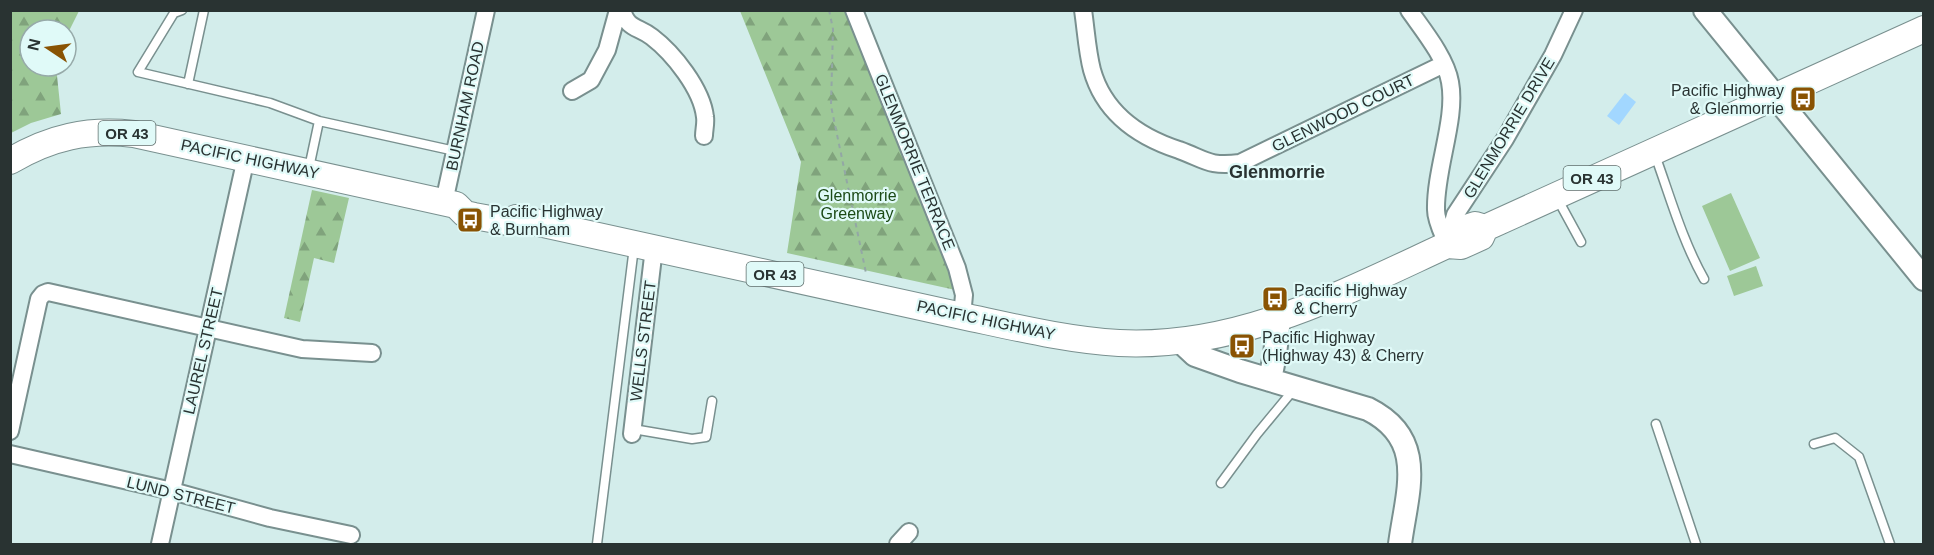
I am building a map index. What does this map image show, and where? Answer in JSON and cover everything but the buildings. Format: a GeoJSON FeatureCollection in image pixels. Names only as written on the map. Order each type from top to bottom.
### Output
{"type":"FeatureCollection","features":[{"type":"Feature","properties":{"kind":"main road","name":"PACIFIC HIGHWAY"},"geometry":{"type":"LineString","coordinates":[[10,161],[68,136],[114,132],[134,134],[450,203],[466,199],[510,209],[516,218],[962,316],[1089,340],[1120,343],[1180,341],[1257,326],[1330,299],[1447,245],[1455,233],[1475,225],[1485,228],[1923,29]]}},
{"type":"Feature","properties":{"kind":"street","name":"BURNHAM ROAD"},"geometry":{"type":"LineString","coordinates":[[450,203],[455,151],[486,10]]}},
{"type":"Feature","properties":{"kind":"street"},"geometry":{"type":"LineString","coordinates":[[572,91],[591,80],[607,50],[620,10]]}},
{"type":"Feature","properties":{"kind":"street"},"geometry":{"type":"LineString","coordinates":[[620,10],[628,25],[650,35],[674,57],[681,67],[701,104],[705,118],[704,136]]}},
{"type":"Feature","properties":{"kind":"street","name":"GLENMORRIE TERRACE"},"geometry":{"type":"LineString","coordinates":[[854,10],[957,268],[964,295],[962,316]]}},
{"type":"Feature","properties":{"kind":"street","name":"GLENWOOD COURT"},"geometry":{"type":"LineString","coordinates":[[1083,10],[1092,70],[1101,92],[1125,123],[1142,136],[1203,161],[1221,165],[1240,163],[1444,64]]}},
{"type":"Feature","properties":{"kind":"street"},"geometry":{"type":"LineString","coordinates":[[1409,10],[1431,41],[1444,64],[1450,81],[1452,104],[1438,173],[1435,212],[1447,245]]}},
{"type":"Feature","properties":{"kind":"street","name":"GLENMORRIE DRIVE"},"geometry":{"type":"LineString","coordinates":[[1447,245],[1455,215],[1505,139],[1553,55],[1574,10]]}},
{"type":"Feature","properties":{"kind":"street"},"geometry":{"type":"LineString","coordinates":[[1705,10],[1773,97],[1923,279]]}},
{"type":"Feature","properties":{"kind":"street","name":"LAUREL STREET"},"geometry":{"type":"LineString","coordinates":[[160,544],[246,158]]}},
{"type":"Feature","properties":{"kind":"street","name":"WELLS STREET"},"geometry":{"type":"LineString","coordinates":[[632,431],[644,246]]}},
{"type":"Feature","properties":{"kind":"street"},"geometry":{"type":"LineString","coordinates":[[10,431],[39,299],[48,292],[302,349],[372,353]]}},
{"type":"Feature","properties":{"kind":"street"},"geometry":{"type":"LineString","coordinates":[[1270,380],[1279,319]]}},
{"type":"Feature","properties":{"kind":"street"},"geometry":{"type":"LineString","coordinates":[[1180,341],[1195,355],[1368,409],[1382,416],[1401,436],[1409,457],[1410,467],[1400,544]]}},
{"type":"Feature","properties":{"kind":"street","name":"LUND STREET"},"geometry":{"type":"LineString","coordinates":[[10,454],[172,491],[270,518],[351,535]]}},
{"type":"Feature","properties":{"kind":"lane"},"geometry":{"type":"LineString","coordinates":[[182,10],[174,13],[138,72],[270,103],[319,121],[455,151]]}},
{"type":"Feature","properties":{"kind":"lane"},"geometry":{"type":"LineString","coordinates":[[188,84],[204,10]]}},
{"type":"Feature","properties":{"kind":"lane"},"geometry":{"type":"LineString","coordinates":[[308,172],[319,121]]}},
{"type":"Feature","properties":{"kind":"lane"},"geometry":{"type":"LineString","coordinates":[[1653,152],[1686,243],[1704,279]]}},
{"type":"Feature","properties":{"kind":"lane"},"geometry":{"type":"LineString","coordinates":[[1555,195],[1581,242]]}},
{"type":"Feature","properties":{"kind":"lane"},"geometry":{"type":"LineString","coordinates":[[597,544],[644,246]]}},
{"type":"Feature","properties":{"kind":"lane"},"geometry":{"type":"LineString","coordinates":[[1221,483],[1295,388]]}},
{"type":"Feature","properties":{"kind":"lane"},"geometry":{"type":"LineString","coordinates":[[632,431],[692,439],[706,436],[712,401]]}},
{"type":"Feature","properties":{"kind":"lane"},"geometry":{"type":"LineString","coordinates":[[1656,424],[1696,544]]}},
{"type":"Feature","properties":{"kind":"lane"},"geometry":{"type":"LineString","coordinates":[[1814,444],[1835,438],[1859,457],[1890,544]]}},
{"type":"Feature","properties":{"kind":"path"},"geometry":{"type":"LineString","coordinates":[[829,10],[833,29],[831,106],[867,270],[861,294]]}},
{"type":"Feature","properties":{"kind":"green space"},"geometry":{"type":"Polygon","coordinates":[[[11,10],[79,11],[76,18],[18,18],[18,78],[57,78],[61,114],[31,123],[11,133],[11,10]]]}},
{"type":"Feature","properties":{"kind":"green space","name":"Glenmorrie Greenway"},"geometry":{"type":"Polygon","coordinates":[[[740,11],[846,11],[960,291],[787,253],[801,162],[740,11]]]}},
{"type":"Feature","properties":{"kind":"green space"},"geometry":{"type":"Polygon","coordinates":[[[312,190],[349,198],[334,263],[314,258],[300,322],[284,318],[312,190]]]}},
{"type":"Feature","properties":{"kind":"green space"},"geometry":{"type":"Polygon","coordinates":[[[1731,193],[1760,258],[1730,271],[1702,206],[1731,193]]]}},
{"type":"Feature","properties":{"kind":"green space"},"geometry":{"type":"Polygon","coordinates":[[[1756,266],[1763,286],[1734,296],[1727,276],[1756,266]]]}},
{"type":"Feature","properties":{"kind":"water"},"geometry":{"type":"Polygon","coordinates":[[[1625,93],[1636,102],[1619,125],[1607,116],[1625,93]]]}},
{"type":"Feature","properties":{"kind":"place","name":"Pacific Highway & Glenmorrie"},"geometry":{"type":"Point","coordinates":[1803,99]}},
{"type":"Feature","properties":{"kind":"place","name":"Pacific Highway & Burnham"},"geometry":{"type":"Point","coordinates":[470,220]}},
{"type":"Feature","properties":{"kind":"place","name":"Pacific Highway & Cherry"},"geometry":{"type":"Point","coordinates":[1275,299]}},
{"type":"Feature","properties":{"kind":"place","name":"Pacific Highway (Highway 43) & Cherry"},"geometry":{"type":"Point","coordinates":[1242,346]}},
{"type":"Feature","properties":{"kind":"district","name":"Glenmorrie"},"geometry":{"type":"Point","coordinates":[1277,172]}}]}
